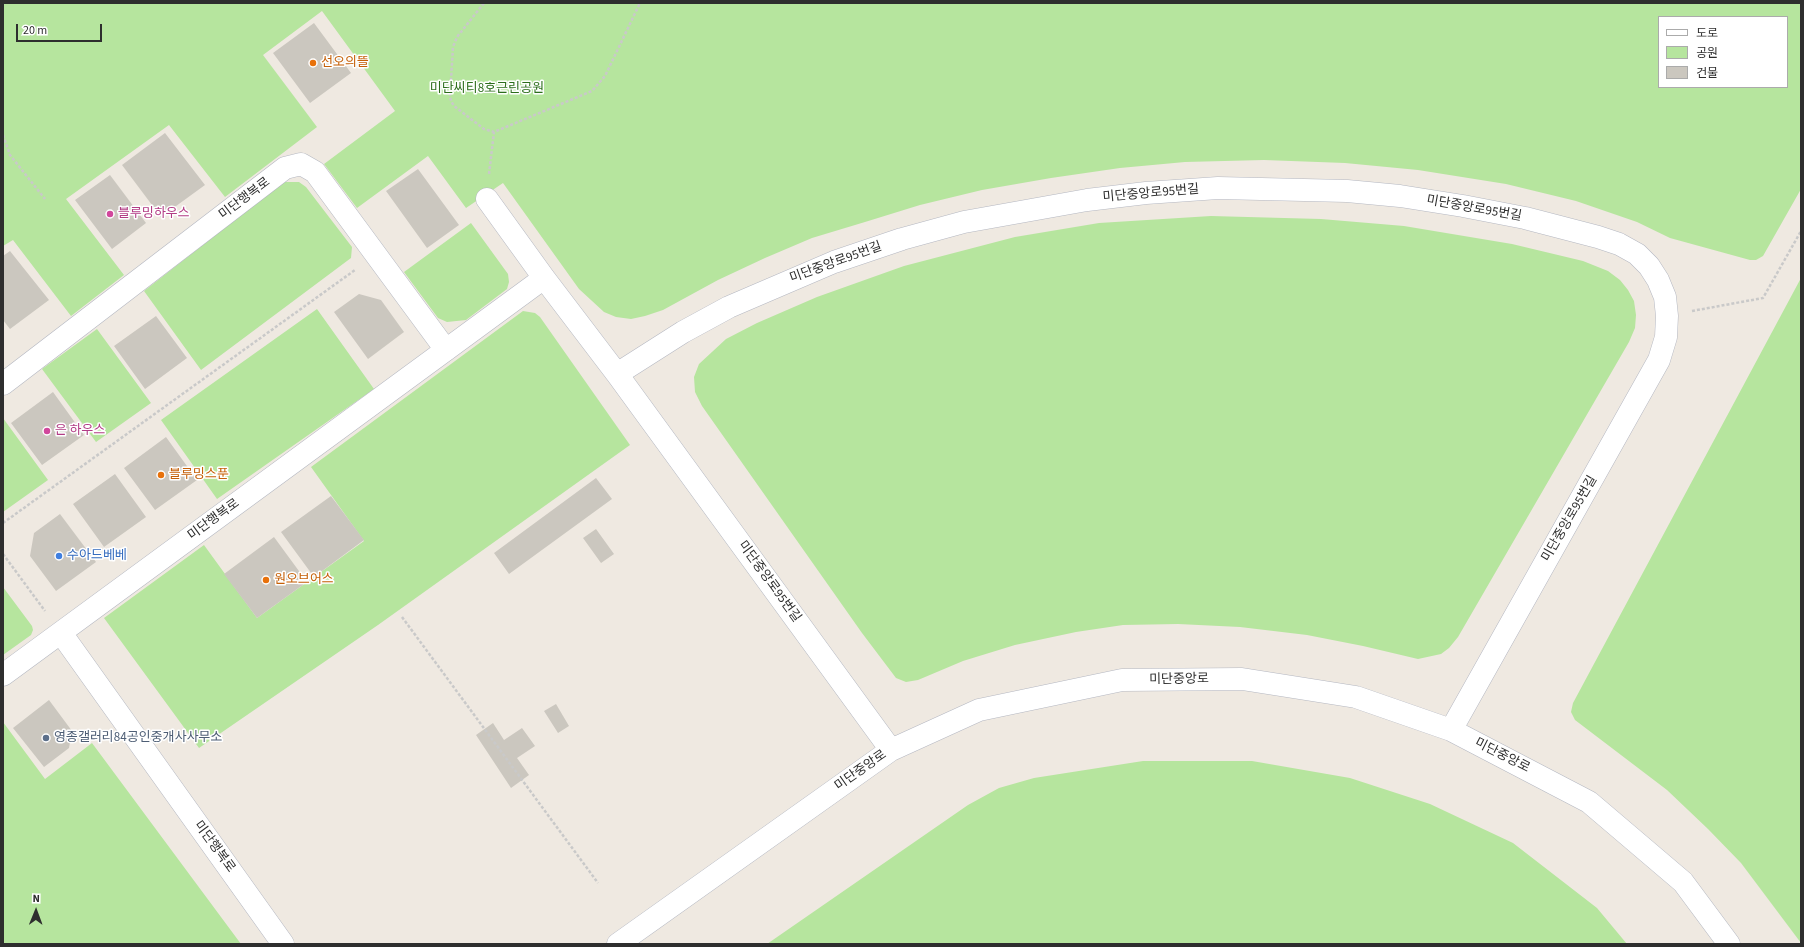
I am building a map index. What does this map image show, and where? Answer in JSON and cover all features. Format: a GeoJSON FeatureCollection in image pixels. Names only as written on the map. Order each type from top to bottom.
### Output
{"type":"FeatureCollection","features":[{"type":"Feature","properties":{"kind":"street","name":"미단행복로"},"geometry":{"type":"LineString","coordinates":[[3,384],[286,168],[301,164],[315,172],[375,256],[446,350]]}},
{"type":"Feature","properties":{"kind":"street","name":"미단중앙로95번길"},"geometry":{"type":"LineString","coordinates":[[891,750],[618,374],[683,332],[729,307],[834,262],[902,239],[964,222],[1080,201],[1146,193],[1218,188],[1347,191],[1400,196],[1463,206],[1517,217],[1598,237],[1619,244],[1637,254],[1649,266],[1658,280],[1665,297],[1667,316],[1666,337],[1659,360],[1647,384],[1451,730]]}},
{"type":"Feature","properties":{"kind":"street"},"geometry":{"type":"LineString","coordinates":[[487,199],[544,278],[618,374]]}},
{"type":"Feature","properties":{"kind":"street","name":"미단행복로"},"geometry":{"type":"LineString","coordinates":[[3,674],[544,278]]}},
{"type":"Feature","properties":{"kind":"street","name":"미단행복로"},"geometry":{"type":"LineString","coordinates":[[61,633],[283,944]]}},
{"type":"Feature","properties":{"kind":"street","name":"미단중앙로"},"geometry":{"type":"LineString","coordinates":[[618,944],[891,750],[979,710],[1122,680],[1242,679],[1356,697],[1451,730],[1589,802],[1683,882],[1728,944]]}},
{"type":"Feature","properties":{"kind":"path"},"geometry":{"type":"LineString","coordinates":[[484,3],[457,37],[453,47],[450,96],[451,102],[454,106],[484,129],[494,132],[592,91],[605,76],[640,3]]}},
{"type":"Feature","properties":{"kind":"path"},"geometry":{"type":"LineString","coordinates":[[487,199],[494,132]]}},
{"type":"Feature","properties":{"kind":"path"},"geometry":{"type":"LineString","coordinates":[[3,135],[10,155],[45,199]]}},
{"type":"Feature","properties":{"kind":"path"},"geometry":{"type":"LineString","coordinates":[[1667,316],[1763,298],[1801,231]]}},
{"type":"Feature","properties":{"kind":"path"},"geometry":{"type":"LineString","coordinates":[[3,523],[375,256]]}},
{"type":"Feature","properties":{"kind":"path"},"geometry":{"type":"LineString","coordinates":[[3,554],[61,633]]}},
{"type":"Feature","properties":{"kind":"path"},"geometry":{"type":"LineString","coordinates":[[402,617],[598,883]]}},
{"type":"Feature","properties":{"kind":"green space","name":"미단씨티8호근린공원"},"geometry":{"type":"Polygon","coordinates":[[[3,3],[1801,3],[1801,189],[1763,256],[1756,260],[1750,260],[1670,238],[1637,222],[1576,201],[1506,184],[1418,170],[1345,163],[1264,160],[1185,162],[1120,168],[1051,178],[982,190],[920,205],[812,238],[718,280],[663,310],[631,319],[616,317],[604,312],[579,289],[503,183],[466,208],[428,156],[357,208],[324,164],[395,111],[322,11],[263,55],[317,127],[225,197],[169,125],[66,199],[124,275],[71,316],[13,240],[3,246],[3,3]]]}},
{"type":"Feature","properties":{"kind":"green space"},"geometry":{"type":"Polygon","coordinates":[[[285,182],[299,182],[306,187],[352,247],[351,258],[201,370],[144,291],[285,182]]]}},
{"type":"Feature","properties":{"kind":"green space"},"geometry":{"type":"Polygon","coordinates":[[[1211,216],[1321,219],[1404,226],[1512,244],[1583,261],[1608,271],[1620,280],[1628,290],[1634,301],[1636,315],[1635,328],[1629,342],[1458,637],[1449,648],[1441,654],[1418,659],[1307,635],[1240,627],[1178,624],[1123,625],[1076,632],[1015,645],[963,661],[918,680],[906,682],[896,678],[862,633],[702,406],[695,392],[694,377],[699,364],[726,339],[757,323],[817,297],[904,266],[1015,237],[1099,223],[1211,216]]]}},
{"type":"Feature","properties":{"kind":"green space"},"geometry":{"type":"Polygon","coordinates":[[[471,223],[508,274],[509,282],[507,289],[466,320],[447,322],[438,318],[404,272],[471,223]]]}},
{"type":"Feature","properties":{"kind":"green space"},"geometry":{"type":"Polygon","coordinates":[[[1801,278],[1801,943],[1741,863],[1708,829],[1667,790],[1575,720],[1571,712],[1573,703],[1801,278]]]}},
{"type":"Feature","properties":{"kind":"green space"},"geometry":{"type":"Polygon","coordinates":[[[317,309],[374,389],[217,499],[161,420],[317,309]]]}},
{"type":"Feature","properties":{"kind":"green space"},"geometry":{"type":"Polygon","coordinates":[[[523,311],[535,313],[540,317],[630,445],[378,625],[199,748],[104,618],[204,545],[257,618],[364,541],[311,467],[523,311]]]}},
{"type":"Feature","properties":{"kind":"green space"},"geometry":{"type":"Polygon","coordinates":[[[97,329],[151,403],[96,442],[42,369],[97,329]]]}},
{"type":"Feature","properties":{"kind":"green space"},"geometry":{"type":"Polygon","coordinates":[[[3,418],[48,480],[3,512],[3,418]]]}},
{"type":"Feature","properties":{"kind":"green space"},"geometry":{"type":"Polygon","coordinates":[[[3,587],[32,626],[33,630],[31,635],[3,655],[3,587]]]}},
{"type":"Feature","properties":{"kind":"green space"},"geometry":{"type":"Polygon","coordinates":[[[3,722],[45,779],[92,743],[241,944],[3,944],[3,722]]]}},
{"type":"Feature","properties":{"kind":"green space"},"geometry":{"type":"Polygon","coordinates":[[[1143,761],[1252,761],[1350,778],[1430,804],[1513,843],[1597,908],[1627,944],[767,944],[968,805],[999,788],[1034,778],[1143,761]]]}},
{"type":"Feature","properties":{"kind":"building"},"geometry":{"type":"Polygon","coordinates":[[[314,23],[351,73],[310,103],[273,53],[314,23]]]}},
{"type":"Feature","properties":{"kind":"building"},"geometry":{"type":"Polygon","coordinates":[[[165,133],[205,185],[161,217],[122,165],[165,133]]]}},
{"type":"Feature","properties":{"kind":"building"},"geometry":{"type":"Polygon","coordinates":[[[418,169],[459,225],[427,248],[386,191],[418,169]]]}},
{"type":"Feature","properties":{"kind":"building"},"geometry":{"type":"Polygon","coordinates":[[[110,175],[146,223],[112,249],[75,200],[110,175]]]}},
{"type":"Feature","properties":{"kind":"building"},"geometry":{"type":"Polygon","coordinates":[[[10,251],[49,300],[10,329],[3,320],[3,256],[10,251]]]}},
{"type":"Feature","properties":{"kind":"building"},"geometry":{"type":"Polygon","coordinates":[[[359,294],[381,300],[404,332],[368,359],[334,312],[359,294]]]}},
{"type":"Feature","properties":{"kind":"building"},"geometry":{"type":"Polygon","coordinates":[[[156,316],[187,358],[145,389],[114,346],[156,316]]]}},
{"type":"Feature","properties":{"kind":"building"},"geometry":{"type":"Polygon","coordinates":[[[53,392],[84,435],[42,465],[11,423],[53,392]]]}},
{"type":"Feature","properties":{"kind":"building"},"geometry":{"type":"Polygon","coordinates":[[[166,437],[197,480],[155,510],[124,468],[166,437]]]}},
{"type":"Feature","properties":{"kind":"building"},"geometry":{"type":"Polygon","coordinates":[[[115,474],[146,517],[104,547],[73,504],[115,474]]]}},
{"type":"Feature","properties":{"kind":"building"},"geometry":{"type":"Polygon","coordinates":[[[596,478],[612,499],[509,574],[494,553],[596,478]]]}},
{"type":"Feature","properties":{"kind":"building"},"geometry":{"type":"Polygon","coordinates":[[[331,496],[364,540],[314,577],[281,532],[331,496]]]}},
{"type":"Feature","properties":{"kind":"building"},"geometry":{"type":"Polygon","coordinates":[[[60,514],[96,562],[56,591],[30,556],[34,533],[60,514]]]}},
{"type":"Feature","properties":{"kind":"building"},"geometry":{"type":"Polygon","coordinates":[[[596,529],[614,554],[601,563],[583,538],[596,529]]]}},
{"type":"Feature","properties":{"kind":"building"},"geometry":{"type":"Polygon","coordinates":[[[274,537],[307,582],[257,618],[224,574],[274,537]]]}},
{"type":"Feature","properties":{"kind":"building"},"geometry":{"type":"Polygon","coordinates":[[[49,700],[72,731],[69,748],[44,767],[13,728],[49,700]]]}},
{"type":"Feature","properties":{"kind":"building"},"geometry":{"type":"Polygon","coordinates":[[[556,704],[569,726],[558,733],[544,711],[556,704]]]}},
{"type":"Feature","properties":{"kind":"building"},"geometry":{"type":"Polygon","coordinates":[[[493,723],[504,740],[522,728],[535,746],[517,758],[529,775],[511,788],[476,735],[493,723]]]}},
{"type":"Feature","properties":{"kind":"place","name":"선오의뜰"},"geometry":{"type":"Point","coordinates":[313,63]}},
{"type":"Feature","properties":{"kind":"place","name":"블루밍하우스"},"geometry":{"type":"Point","coordinates":[110,214]}},
{"type":"Feature","properties":{"kind":"place","name":"은 하우스"},"geometry":{"type":"Point","coordinates":[47,431]}},
{"type":"Feature","properties":{"kind":"place","name":"블루밍스푼"},"geometry":{"type":"Point","coordinates":[161,475]}},
{"type":"Feature","properties":{"kind":"place","name":"수아드베베"},"geometry":{"type":"Point","coordinates":[59,556]}},
{"type":"Feature","properties":{"kind":"place","name":"원오브어스"},"geometry":{"type":"Point","coordinates":[266,580]}},
{"type":"Feature","properties":{"kind":"place","name":"영종갤러리84공인중개사사무소"},"geometry":{"type":"Point","coordinates":[46,738]}}]}
